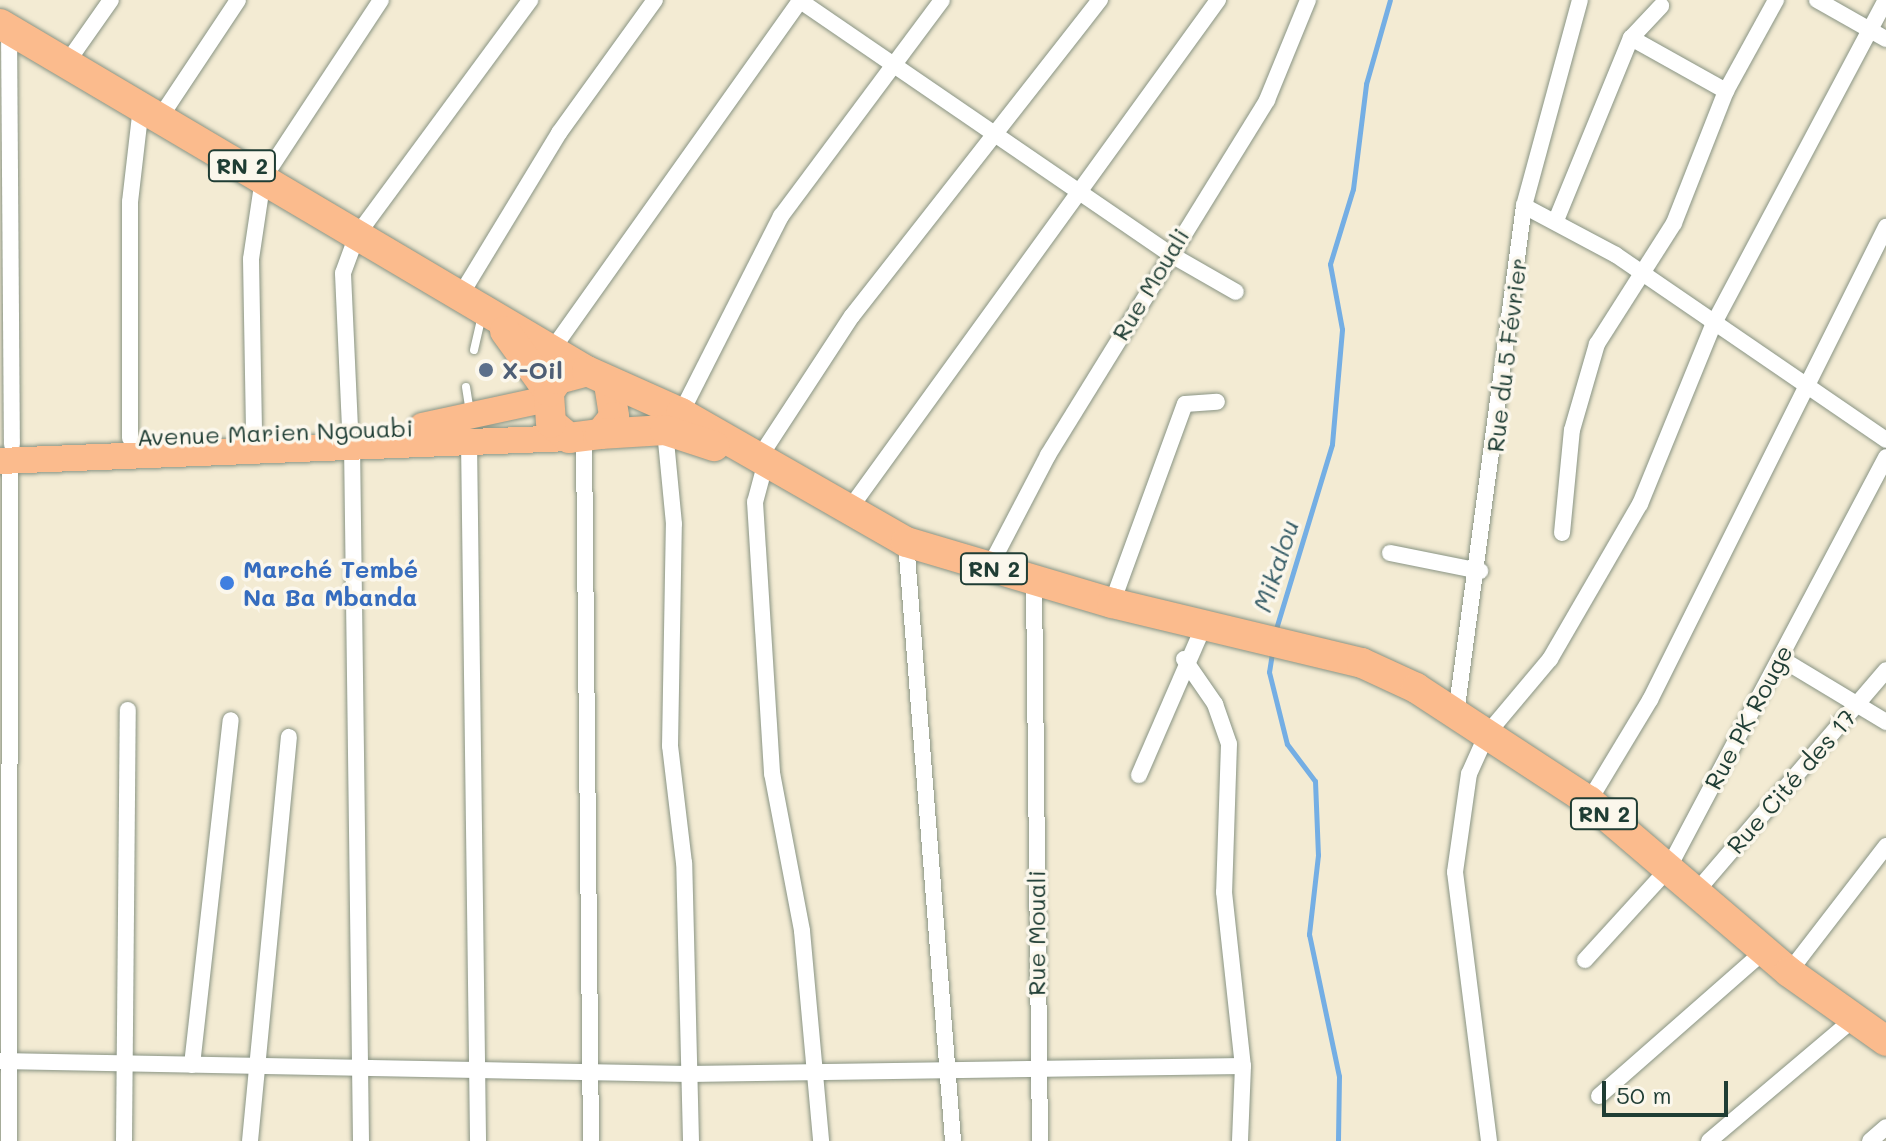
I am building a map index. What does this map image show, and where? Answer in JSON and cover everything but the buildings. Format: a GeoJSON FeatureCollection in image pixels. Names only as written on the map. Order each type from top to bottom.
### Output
{"type":"FeatureCollection","features":[{"type":"Feature","properties":{"kind":"highway","name":"RN 2"},"geometry":{"type":"LineString","coordinates":[[5,27],[472,303],[546,378],[598,378],[673,422],[761,463],[906,542],[1112,603],[1248,632],[1362,663],[1456,714],[1589,801],[1789,972],[1852,1020],[1884,1038]]}},
{"type":"Feature","properties":{"kind":"highway"},"geometry":{"type":"LineString","coordinates":[[546,378],[551,423],[584,437],[673,422]]}},
{"type":"Feature","properties":{"kind":"highway"},"geometry":{"type":"LineString","coordinates":[[584,437],[614,417],[598,378]]}},
{"type":"Feature","properties":{"kind":"main road","name":"Avenue Marien Ngouabi"},"geometry":{"type":"LineString","coordinates":[[5,453],[130,438],[254,431],[351,436],[470,431],[546,378]]}},
{"type":"Feature","properties":{"kind":"main road"},"geometry":{"type":"LineString","coordinates":[[470,431],[584,437]]}},
{"type":"Feature","properties":{"kind":"main road"},"geometry":{"type":"LineString","coordinates":[[5,453],[351,436]]}},
{"type":"Feature","properties":{"kind":"street"},"geometry":{"type":"LineString","coordinates":[[66,64],[111,0]]}},
{"type":"Feature","properties":{"kind":"street"},"geometry":{"type":"LineString","coordinates":[[130,438],[130,202],[151,112],[238,0]]}},
{"type":"Feature","properties":{"kind":"street"},"geometry":{"type":"LineString","coordinates":[[254,431],[251,259],[263,179],[381,0]]}},
{"type":"Feature","properties":{"kind":"street"},"geometry":{"type":"LineString","coordinates":[[361,1141],[351,436],[343,273],[357,235],[530,0]]}},
{"type":"Feature","properties":{"kind":"street"},"geometry":{"type":"LineString","coordinates":[[472,303],[559,133],[655,0]]}},
{"type":"Feature","properties":{"kind":"street"},"geometry":{"type":"LineString","coordinates":[[546,378],[800,0],[1168,253],[1236,292]]}},
{"type":"Feature","properties":{"kind":"street"},"geometry":{"type":"LineString","coordinates":[[691,1141],[684,863],[670,746],[673,422],[781,216],[897,66],[942,0]]}},
{"type":"Feature","properties":{"kind":"street"},"geometry":{"type":"LineString","coordinates":[[821,1141],[810,1073],[802,931],[772,773],[755,502],[761,463],[835,340],[992,131],[1100,0]]}},
{"type":"Feature","properties":{"kind":"street"},"geometry":{"type":"LineString","coordinates":[[848,511],[1218,0]]}},
{"type":"Feature","properties":{"kind":"street","name":"Rue Mouali"},"geometry":{"type":"LineString","coordinates":[[989,568],[1168,253],[1267,100],[1308,0]]}},
{"type":"Feature","properties":{"kind":"street","name":"Rue du 5 Février"},"geometry":{"type":"LineString","coordinates":[[1456,714],[1480,571],[1524,206],[1580,0]]}},
{"type":"Feature","properties":{"kind":"street"},"geometry":{"type":"LineString","coordinates":[[1562,533],[1567,465],[1586,375],[1642,272],[1674,223],[1726,91],[1776,0]]}},
{"type":"Feature","properties":{"kind":"street"},"geometry":{"type":"LineString","coordinates":[[1817,0],[1880,35]]}},
{"type":"Feature","properties":{"kind":"street"},"geometry":{"type":"LineString","coordinates":[[1489,1141],[1455,872],[1459,806],[1487,734],[1550,659],[1640,504],[1713,325],[1880,35],[1886,0]]}},
{"type":"Feature","properties":{"kind":"street"},"geometry":{"type":"LineString","coordinates":[[1557,218],[1631,38],[1661,6]]}},
{"type":"Feature","properties":{"kind":"street"},"geometry":{"type":"LineString","coordinates":[[5,27],[3,1061],[9,1141]]}},
{"type":"Feature","properties":{"kind":"street"},"geometry":{"type":"LineString","coordinates":[[1631,38],[1726,91]]}},
{"type":"Feature","properties":{"kind":"street"},"geometry":{"type":"LineString","coordinates":[[1524,206],[1557,218],[1642,272],[1804,390],[1886,440]]}},
{"type":"Feature","properties":{"kind":"street"},"geometry":{"type":"LineString","coordinates":[[1589,801],[1650,700],[1886,227]]}},
{"type":"Feature","properties":{"kind":"street"},"geometry":{"type":"LineString","coordinates":[[1112,603],[1185,404],[1217,402]]}},
{"type":"Feature","properties":{"kind":"street"},"geometry":{"type":"LineString","coordinates":[[470,431],[473,1069],[478,1141]]}},
{"type":"Feature","properties":{"kind":"street"},"geometry":{"type":"LineString","coordinates":[[584,437],[591,1141]]}},
{"type":"Feature","properties":{"kind":"street","name":"Rue PK Rouge"},"geometry":{"type":"LineString","coordinates":[[1585,960],[1668,869],[1886,457]]}},
{"type":"Feature","properties":{"kind":"street"},"geometry":{"type":"LineString","coordinates":[[906,542],[945,1073],[953,1141]]}},
{"type":"Feature","properties":{"kind":"street"},"geometry":{"type":"LineString","coordinates":[[1390,553],[1480,571]]}},
{"type":"Feature","properties":{"kind":"street","name":"Rue Mouali"},"geometry":{"type":"LineString","coordinates":[[1034,581],[1040,1141]]}},
{"type":"Feature","properties":{"kind":"street"},"geometry":{"type":"LineString","coordinates":[[1139,775],[1184,659],[1205,623]]}},
{"type":"Feature","properties":{"kind":"street"},"geometry":{"type":"LineString","coordinates":[[1780,658],[1859,702],[1886,722]]}},
{"type":"Feature","properties":{"kind":"street"},"geometry":{"type":"LineString","coordinates":[[1184,659],[1215,704],[1229,744],[1226,939],[1243,1066],[1240,1141]]}},
{"type":"Feature","properties":{"kind":"street","name":"Rue Cité des 17"},"geometry":{"type":"LineString","coordinates":[[1696,892],[1886,670]]}},
{"type":"Feature","properties":{"kind":"street"},"geometry":{"type":"LineString","coordinates":[[124,1141],[122,1063],[128,710]]}},
{"type":"Feature","properties":{"kind":"street"},"geometry":{"type":"LineString","coordinates":[[192,1065],[231,720]]}},
{"type":"Feature","properties":{"kind":"street"},"geometry":{"type":"LineString","coordinates":[[250,1141],[252,1068],[289,737]]}},
{"type":"Feature","properties":{"kind":"street"},"geometry":{"type":"LineString","coordinates":[[1789,972],[1886,846]]}},
{"type":"Feature","properties":{"kind":"street"},"geometry":{"type":"LineString","coordinates":[[1599,1096],[1765,950]]}},
{"type":"Feature","properties":{"kind":"street"},"geometry":{"type":"LineString","coordinates":[[1709,1141],[1852,1020]]}},
{"type":"Feature","properties":{"kind":"street"},"geometry":{"type":"LineString","coordinates":[[3,1061],[252,1068],[359,1065],[689,1074],[1037,1072],[1243,1066]]}},
{"type":"Feature","properties":{"kind":"street"},"geometry":{"type":"LineString","coordinates":[[1870,1141],[1886,1127]]}},
{"type":"Feature","properties":{"kind":"lane"},"geometry":{"type":"LineString","coordinates":[[472,303],[474,350]]}},
{"type":"Feature","properties":{"kind":"lane"},"geometry":{"type":"LineString","coordinates":[[466,387],[470,431]]}},
{"type":"Feature","properties":{"kind":"waterway","name":"Mikalou"},"geometry":{"type":"LineString","coordinates":[[1275,632],[1332,444],[1342,329],[1330,264],[1353,189],[1366,84],[1390,0]]}},
{"type":"Feature","properties":{"kind":"waterway","name":"Mikalou"},"geometry":{"type":"LineString","coordinates":[[1272,653],[1269,672],[1287,744],[1315,781],[1318,855],[1309,934],[1339,1076],[1338,1141]]}},
{"type":"Feature","properties":{"kind":"place","name":"X-Oil"},"geometry":{"type":"Point","coordinates":[486,370]}},
{"type":"Feature","properties":{"kind":"place","name":"Marché Tembé Na Ba Mbanda"},"geometry":{"type":"Point","coordinates":[227,583]}}]}
